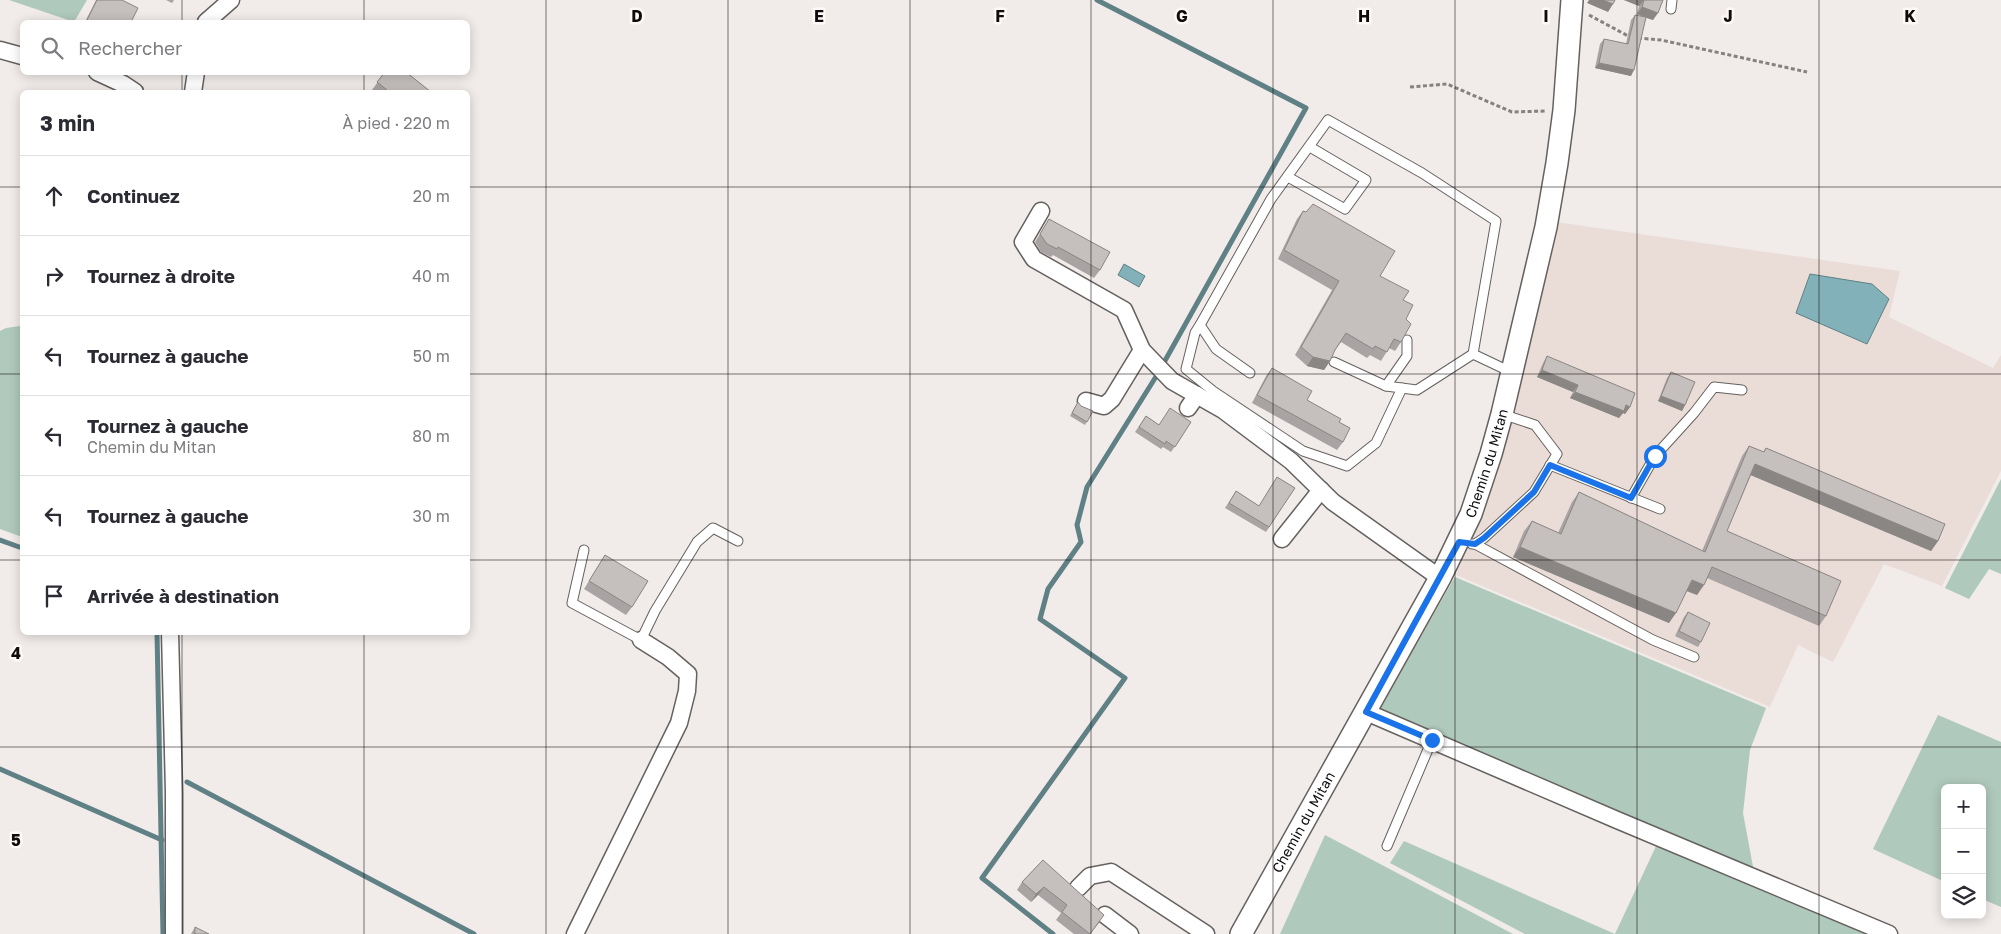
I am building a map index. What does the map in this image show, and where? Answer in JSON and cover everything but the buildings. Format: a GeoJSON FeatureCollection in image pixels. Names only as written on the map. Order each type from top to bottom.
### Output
{"type":"FeatureCollection","features":[{"type":"Feature","properties":{"kind":"street"},"geometry":{"type":"LineString","coordinates":[[209,20],[231,0]]}},
{"type":"Feature","properties":{"kind":"street","name":"Chemin du Mitan"},"geometry":{"type":"LineString","coordinates":[[1241,934],[1440,578],[1467,543],[1502,414],[1546,227],[1558,163],[1572,6]]}},
{"type":"Feature","properties":{"kind":"street"},"geometry":{"type":"LineString","coordinates":[[0,50],[20,55]]}},
{"type":"Feature","properties":{"kind":"street"},"geometry":{"type":"LineString","coordinates":[[104,75],[132,90]]}},
{"type":"Feature","properties":{"kind":"street"},"geometry":{"type":"LineString","coordinates":[[193,90],[196,75]]}},
{"type":"Feature","properties":{"kind":"street"},"geometry":{"type":"LineString","coordinates":[[1041,211],[1023,242],[1034,259],[1124,310],[1142,350],[1192,402],[1223,410],[1291,461],[1333,502],[1440,578]]}},
{"type":"Feature","properties":{"kind":"street"},"geometry":{"type":"LineString","coordinates":[[1086,401],[1104,406],[1112,399],[1142,350]]}},
{"type":"Feature","properties":{"kind":"street"},"geometry":{"type":"LineString","coordinates":[[1282,540],[1321,490]]}},
{"type":"Feature","properties":{"kind":"street"},"geometry":{"type":"LineString","coordinates":[[170,635],[174,792],[174,934]]}},
{"type":"Feature","properties":{"kind":"street"},"geometry":{"type":"LineString","coordinates":[[575,934],[679,722],[687,691],[688,674],[668,657],[640,640]]}},
{"type":"Feature","properties":{"kind":"street"},"geometry":{"type":"LineString","coordinates":[[1366,712],[1634,828],[1889,934]]}},
{"type":"Feature","properties":{"kind":"street"},"geometry":{"type":"LineString","coordinates":[[1078,888],[1090,876],[1111,872],[1206,934]]}},
{"type":"Feature","properties":{"kind":"street"},"geometry":{"type":"LineString","coordinates":[[1105,915],[1130,934]]}},
{"type":"Feature","properties":{"kind":"lane"},"geometry":{"type":"LineString","coordinates":[[1334,362],[1386,386],[1402,388],[1417,390],[1474,354],[1496,221],[1422,173],[1328,120],[1271,200],[1200,324],[1195,333],[1186,369],[1213,391],[1303,451],[1347,466],[1376,443],[1402,388]]}},
{"type":"Feature","properties":{"kind":"lane"},"geometry":{"type":"LineString","coordinates":[[1288,177],[1345,209],[1366,180],[1310,147]]}},
{"type":"Feature","properties":{"kind":"lane"},"geometry":{"type":"LineString","coordinates":[[1200,324],[1216,349],[1250,372]]}},
{"type":"Feature","properties":{"kind":"lane"},"geometry":{"type":"LineString","coordinates":[[1386,386],[1407,356],[1407,340]]}},
{"type":"Feature","properties":{"kind":"lane"},"geometry":{"type":"LineString","coordinates":[[1474,354],[1511,372]]}},
{"type":"Feature","properties":{"kind":"lane"},"geometry":{"type":"LineString","coordinates":[[1631,498],[1655,456],[1694,413],[1714,387],[1742,390]]}},
{"type":"Feature","properties":{"kind":"lane"},"geometry":{"type":"LineString","coordinates":[[1467,543],[1484,538],[1534,492],[1556,454],[1535,425],[1502,414]]}},
{"type":"Feature","properties":{"kind":"lane"},"geometry":{"type":"LineString","coordinates":[[1550,465],[1660,509]]}},
{"type":"Feature","properties":{"kind":"lane"},"geometry":{"type":"LineString","coordinates":[[584,550],[572,603],[640,640],[655,611],[697,542],[713,528],[738,542]]}},
{"type":"Feature","properties":{"kind":"lane"},"geometry":{"type":"LineString","coordinates":[[1467,543],[1653,640],[1694,657]]}},
{"type":"Feature","properties":{"kind":"lane"},"geometry":{"type":"LineString","coordinates":[[1387,846],[1432,740]]}},
{"type":"Feature","properties":{"kind":"path"},"geometry":{"type":"LineString","coordinates":[[1572,6],[1632,38],[1661,40],[1807,72]]}},
{"type":"Feature","properties":{"kind":"path"},"geometry":{"type":"LineString","coordinates":[[1410,87],[1447,84],[1512,112],[1564,110]]}},
{"type":"Feature","properties":{"kind":"shaded area"},"geometry":{"type":"Polygon","coordinates":[[[1556,222],[1900,271],[1889,317],[1993,368],[2001,355],[2001,471],[1942,586],[1884,564],[1833,662],[1798,645],[1770,707],[1456,575],[1476,521],[1556,222]]]}},
{"type":"Feature","properties":{"kind":"green space"},"geometry":{"type":"Polygon","coordinates":[[[9,0],[87,0],[75,20],[68,20],[9,0]]]}},
{"type":"Feature","properties":{"kind":"green space"},"geometry":{"type":"Polygon","coordinates":[[[20,326],[20,536],[0,529],[0,331],[20,326]]]}},
{"type":"Feature","properties":{"kind":"green space"},"geometry":{"type":"Polygon","coordinates":[[[2001,479],[2001,574],[1989,569],[1969,599],[1945,588],[2001,479]]]}},
{"type":"Feature","properties":{"kind":"green space"},"geometry":{"type":"Polygon","coordinates":[[[1455,577],[1766,708],[1750,750],[1743,813],[1754,872],[1378,711],[1455,577]]]}},
{"type":"Feature","properties":{"kind":"green space"},"geometry":{"type":"Polygon","coordinates":[[[1938,715],[2001,742],[2001,907],[1986,901],[1986,784],[1941,784],[1941,880],[1873,849],[1938,715]]]}},
{"type":"Feature","properties":{"kind":"green space"},"geometry":{"type":"Polygon","coordinates":[[[1325,835],[1513,934],[1280,934],[1325,835]]]}},
{"type":"Feature","properties":{"kind":"green space"},"geometry":{"type":"Polygon","coordinates":[[[1404,841],[1615,934],[1525,934],[1390,863],[1404,841]]]}},
{"type":"Feature","properties":{"kind":"green space"},"geometry":{"type":"Polygon","coordinates":[[[1657,844],[1871,934],[1615,934],[1657,844]]]}},
{"type":"Feature","properties":{"kind":"water"},"geometry":{"type":"Polygon","coordinates":[[[1124,264],[1145,276],[1139,287],[1118,275],[1124,264]]]}},
{"type":"Feature","properties":{"kind":"water"},"geometry":{"type":"Polygon","coordinates":[[[1810,274],[1872,284],[1889,299],[1867,344],[1796,313],[1810,274]]]}},
{"type":"Feature","properties":{"kind":"waterway"},"geometry":{"type":"LineString","coordinates":[[1053,934],[982,878],[1125,678],[1040,619],[1048,589],[1081,542],[1077,525],[1087,487],[1157,375],[1306,108],[1097,0]]}},
{"type":"Feature","properties":{"kind":"waterway"},"geometry":{"type":"LineString","coordinates":[[0,540],[20,547]]}},
{"type":"Feature","properties":{"kind":"waterway"},"geometry":{"type":"LineString","coordinates":[[157,635],[163,934]]}},
{"type":"Feature","properties":{"kind":"waterway"},"geometry":{"type":"LineString","coordinates":[[0,769],[162,840]]}},
{"type":"Feature","properties":{"kind":"waterway"},"geometry":{"type":"LineString","coordinates":[[187,782],[474,934]]}},
{"type":"Feature","properties":{"kind":"route"},"geometry":{"type":"LineString","coordinates":[[1432,740],[1366,712],[1459,542],[1475,544],[1484,538],[1534,492],[1550,465],[1631,498],[1655,456]]}}]}
